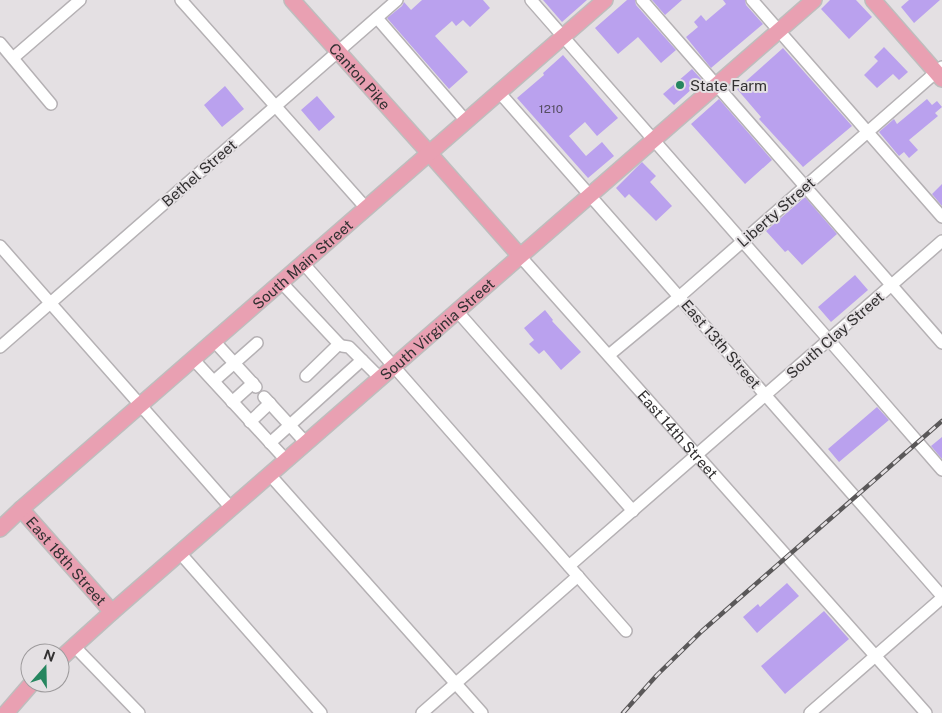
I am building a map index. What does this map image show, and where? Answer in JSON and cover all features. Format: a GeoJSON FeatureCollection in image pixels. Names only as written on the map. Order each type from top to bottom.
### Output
{"type":"FeatureCollection","features":[{"type":"Feature","properties":{"kind":"main road","name":"Canton Pike"},"geometry":{"type":"LineString","coordinates":[[292,0],[429,153]]}},
{"type":"Feature","properties":{"kind":"main road","name":"South Main Street"},"geometry":{"type":"LineString","coordinates":[[0,529],[605,0]]}},
{"type":"Feature","properties":{"kind":"main road","name":"South Virginia Street"},"geometry":{"type":"LineString","coordinates":[[70,650],[814,0]]}},
{"type":"Feature","properties":{"kind":"main road"},"geometry":{"type":"LineString","coordinates":[[873,0],[940,72]]}},
{"type":"Feature","properties":{"kind":"main road","name":"East 14th Street"},"geometry":{"type":"LineString","coordinates":[[429,153],[520,256]]}},
{"type":"Feature","properties":{"kind":"main road","name":"East 18th Street"},"geometry":{"type":"LineString","coordinates":[[21,509],[112,612]]}},
{"type":"Feature","properties":{"kind":"main road"},"geometry":{"type":"LineString","coordinates":[[6,713],[23,693]]}},
{"type":"Feature","properties":{"kind":"street"},"geometry":{"type":"LineString","coordinates":[[12,58],[80,0]]}},
{"type":"Feature","properties":{"kind":"street"},"geometry":{"type":"LineString","coordinates":[[181,0],[366,208]]}},
{"type":"Feature","properties":{"kind":"street","name":"Bethel Street"},"geometry":{"type":"LineString","coordinates":[[0,346],[397,0]]}},
{"type":"Feature","properties":{"kind":"street"},"geometry":{"type":"LineString","coordinates":[[531,0],[942,470]]}},
{"type":"Feature","properties":{"kind":"street"},"geometry":{"type":"LineString","coordinates":[[642,0],[942,343]]}},
{"type":"Feature","properties":{"kind":"street"},"geometry":{"type":"LineString","coordinates":[[752,0],[942,216]]}},
{"type":"Feature","properties":{"kind":"street"},"geometry":{"type":"LineString","coordinates":[[377,18],[466,121]]}},
{"type":"Feature","properties":{"kind":"street"},"geometry":{"type":"LineString","coordinates":[[0,43],[51,104]]}},
{"type":"Feature","properties":{"kind":"street","name":"Liberty Street"},"geometry":{"type":"LineString","coordinates":[[609,355],[940,72]]}},
{"type":"Feature","properties":{"kind":"street","name":"East 13th Street"},"geometry":{"type":"LineString","coordinates":[[499,92],[942,597]]}},
{"type":"Feature","properties":{"kind":"street","name":"South Clay Street"},"geometry":{"type":"LineString","coordinates":[[570,566],[942,241]]}},
{"type":"Feature","properties":{"kind":"street"},"geometry":{"type":"LineString","coordinates":[[0,246],[231,508]]}},
{"type":"Feature","properties":{"kind":"street","name":"East 14th Street"},"geometry":{"type":"LineString","coordinates":[[520,256],[926,713]]}},
{"type":"Feature","properties":{"kind":"street"},"geometry":{"type":"LineString","coordinates":[[303,263],[626,630]]}},
{"type":"Feature","properties":{"kind":"street"},"geometry":{"type":"LineString","coordinates":[[281,282],[339,344],[349,347],[380,378]]}},
{"type":"Feature","properties":{"kind":"street"},"geometry":{"type":"LineString","coordinates":[[457,311],[633,511]]}},
{"type":"Feature","properties":{"kind":"street"},"geometry":{"type":"LineString","coordinates":[[214,341],[254,385],[232,402]]}},
{"type":"Feature","properties":{"kind":"street"},"geometry":{"type":"LineString","coordinates":[[214,381],[257,343]]}},
{"type":"Feature","properties":{"kind":"street"},"geometry":{"type":"LineString","coordinates":[[306,376],[339,344]]}},
{"type":"Feature","properties":{"kind":"street"},"geometry":{"type":"LineString","coordinates":[[193,359],[286,460]]}},
{"type":"Feature","properties":{"kind":"street"},"geometry":{"type":"LineString","coordinates":[[270,443],[362,360]]}},
{"type":"Feature","properties":{"kind":"street"},"geometry":{"type":"LineString","coordinates":[[250,422],[267,400],[306,443]]}},
{"type":"Feature","properties":{"kind":"street"},"geometry":{"type":"LineString","coordinates":[[270,474],[482,713]]}},
{"type":"Feature","properties":{"kind":"street"},"geometry":{"type":"LineString","coordinates":[[180,553],[321,713]]}},
{"type":"Feature","properties":{"kind":"street"},"geometry":{"type":"LineString","coordinates":[[422,713],[578,576]]}},
{"type":"Feature","properties":{"kind":"street"},"geometry":{"type":"LineString","coordinates":[[810,713],[942,597]]}},
{"type":"Feature","properties":{"kind":"street"},"geometry":{"type":"LineString","coordinates":[[74,647],[139,713]]}},
{"type":"Feature","properties":{"kind":"building"},"geometry":{"type":"Polygon","coordinates":[[[422,0],[483,0],[490,8],[470,27],[463,20],[456,26],[452,21],[435,36],[468,72],[449,89],[387,18],[402,6],[404,2],[411,10],[422,0]]]}},
{"type":"Feature","properties":{"kind":"building"},"geometry":{"type":"Polygon","coordinates":[[[543,0],[587,0],[562,22],[543,0]]]}},
{"type":"Feature","properties":{"kind":"building"},"geometry":{"type":"Polygon","coordinates":[[[627,0],[635,0],[636,5],[676,50],[661,63],[638,37],[618,54],[595,28],[627,0]]]}},
{"type":"Feature","properties":{"kind":"building"},"geometry":{"type":"Polygon","coordinates":[[[652,0],[682,0],[665,15],[652,0]]]}},
{"type":"Feature","properties":{"kind":"building"},"geometry":{"type":"Polygon","coordinates":[[[723,0],[745,0],[746,5],[763,24],[711,68],[686,37],[698,27],[694,22],[701,15],[706,21],[726,4],[723,0]]]}},
{"type":"Feature","properties":{"kind":"building"},"geometry":{"type":"Polygon","coordinates":[[[830,0],[856,0],[872,17],[849,39],[821,9],[830,0]]]}},
{"type":"Feature","properties":{"kind":"building"},"geometry":{"type":"Polygon","coordinates":[[[909,0],[940,0],[914,23],[901,7],[909,0]]]}},
{"type":"Feature","properties":{"kind":"building"},"geometry":{"type":"Polygon","coordinates":[[[884,47],[908,72],[899,80],[893,74],[877,88],[864,75],[878,61],[874,57],[884,47]]]}},
{"type":"Feature","properties":{"kind":"building"},"geometry":{"type":"Polygon","coordinates":[[[783,48],[852,126],[803,167],[759,119],[761,117],[737,89],[783,48]]]}},
{"type":"Feature","properties":{"kind":"building"},"geometry":{"type":"Polygon","coordinates":[[[563,55],[618,118],[597,136],[585,122],[569,136],[586,156],[602,142],[614,156],[588,178],[517,98],[544,75],[543,73],[563,55]]]}},
{"type":"Feature","properties":{"kind":"building"},"geometry":{"type":"Polygon","coordinates":[[[692,69],[702,80],[674,105],[663,94],[692,69]]]}},
{"type":"Feature","properties":{"kind":"building"},"geometry":{"type":"Polygon","coordinates":[[[225,86],[244,109],[222,127],[204,105],[225,86]]]}},
{"type":"Feature","properties":{"kind":"building"},"geometry":{"type":"Polygon","coordinates":[[[317,96],[335,117],[319,131],[301,110],[317,96]]]}},
{"type":"Feature","properties":{"kind":"building"},"geometry":{"type":"Polygon","coordinates":[[[719,99],[772,160],[745,184],[691,124],[719,99]]]}},
{"type":"Feature","properties":{"kind":"building"},"geometry":{"type":"Polygon","coordinates":[[[927,99],[932,105],[937,101],[942,107],[935,113],[938,116],[909,140],[918,150],[909,158],[904,152],[899,156],[879,132],[894,119],[897,124],[927,99]]]}},
{"type":"Feature","properties":{"kind":"building"},"geometry":{"type":"Polygon","coordinates":[[[642,162],[656,176],[650,182],[672,206],[656,221],[629,194],[625,198],[616,188],[642,162]]]}},
{"type":"Feature","properties":{"kind":"building"},"geometry":{"type":"Polygon","coordinates":[[[942,184],[942,206],[932,194],[942,184]]]}},
{"type":"Feature","properties":{"kind":"building"},"geometry":{"type":"Polygon","coordinates":[[[805,197],[837,234],[802,265],[788,250],[785,252],[766,231],[805,197]]]}},
{"type":"Feature","properties":{"kind":"building"},"geometry":{"type":"Polygon","coordinates":[[[855,275],[868,290],[831,322],[818,307],[855,275]]]}},
{"type":"Feature","properties":{"kind":"building"},"geometry":{"type":"Polygon","coordinates":[[[545,310],[552,321],[581,352],[561,370],[544,350],[539,354],[529,344],[534,340],[524,328],[545,310]]]}},
{"type":"Feature","properties":{"kind":"building"},"geometry":{"type":"Polygon","coordinates":[[[877,407],[889,420],[839,462],[828,449],[877,407]]]}},
{"type":"Feature","properties":{"kind":"building"},"geometry":{"type":"Polygon","coordinates":[[[942,437],[942,459],[931,446],[942,437]]]}},
{"type":"Feature","properties":{"kind":"building"},"geometry":{"type":"Polygon","coordinates":[[[787,583],[799,596],[757,633],[743,617],[758,604],[760,607],[787,583]]]}},
{"type":"Feature","properties":{"kind":"building"},"geometry":{"type":"Polygon","coordinates":[[[824,611],[849,639],[785,694],[761,666],[824,611]]]}},
{"type":"Feature","properties":{"kind":"railway"},"geometry":{"type":"LineString","coordinates":[[623,713],[657,675],[702,631],[942,421]]}},
{"type":"Feature","properties":{"kind":"place","name":"State Farm"},"geometry":{"type":"Point","coordinates":[680,85]}}]}
